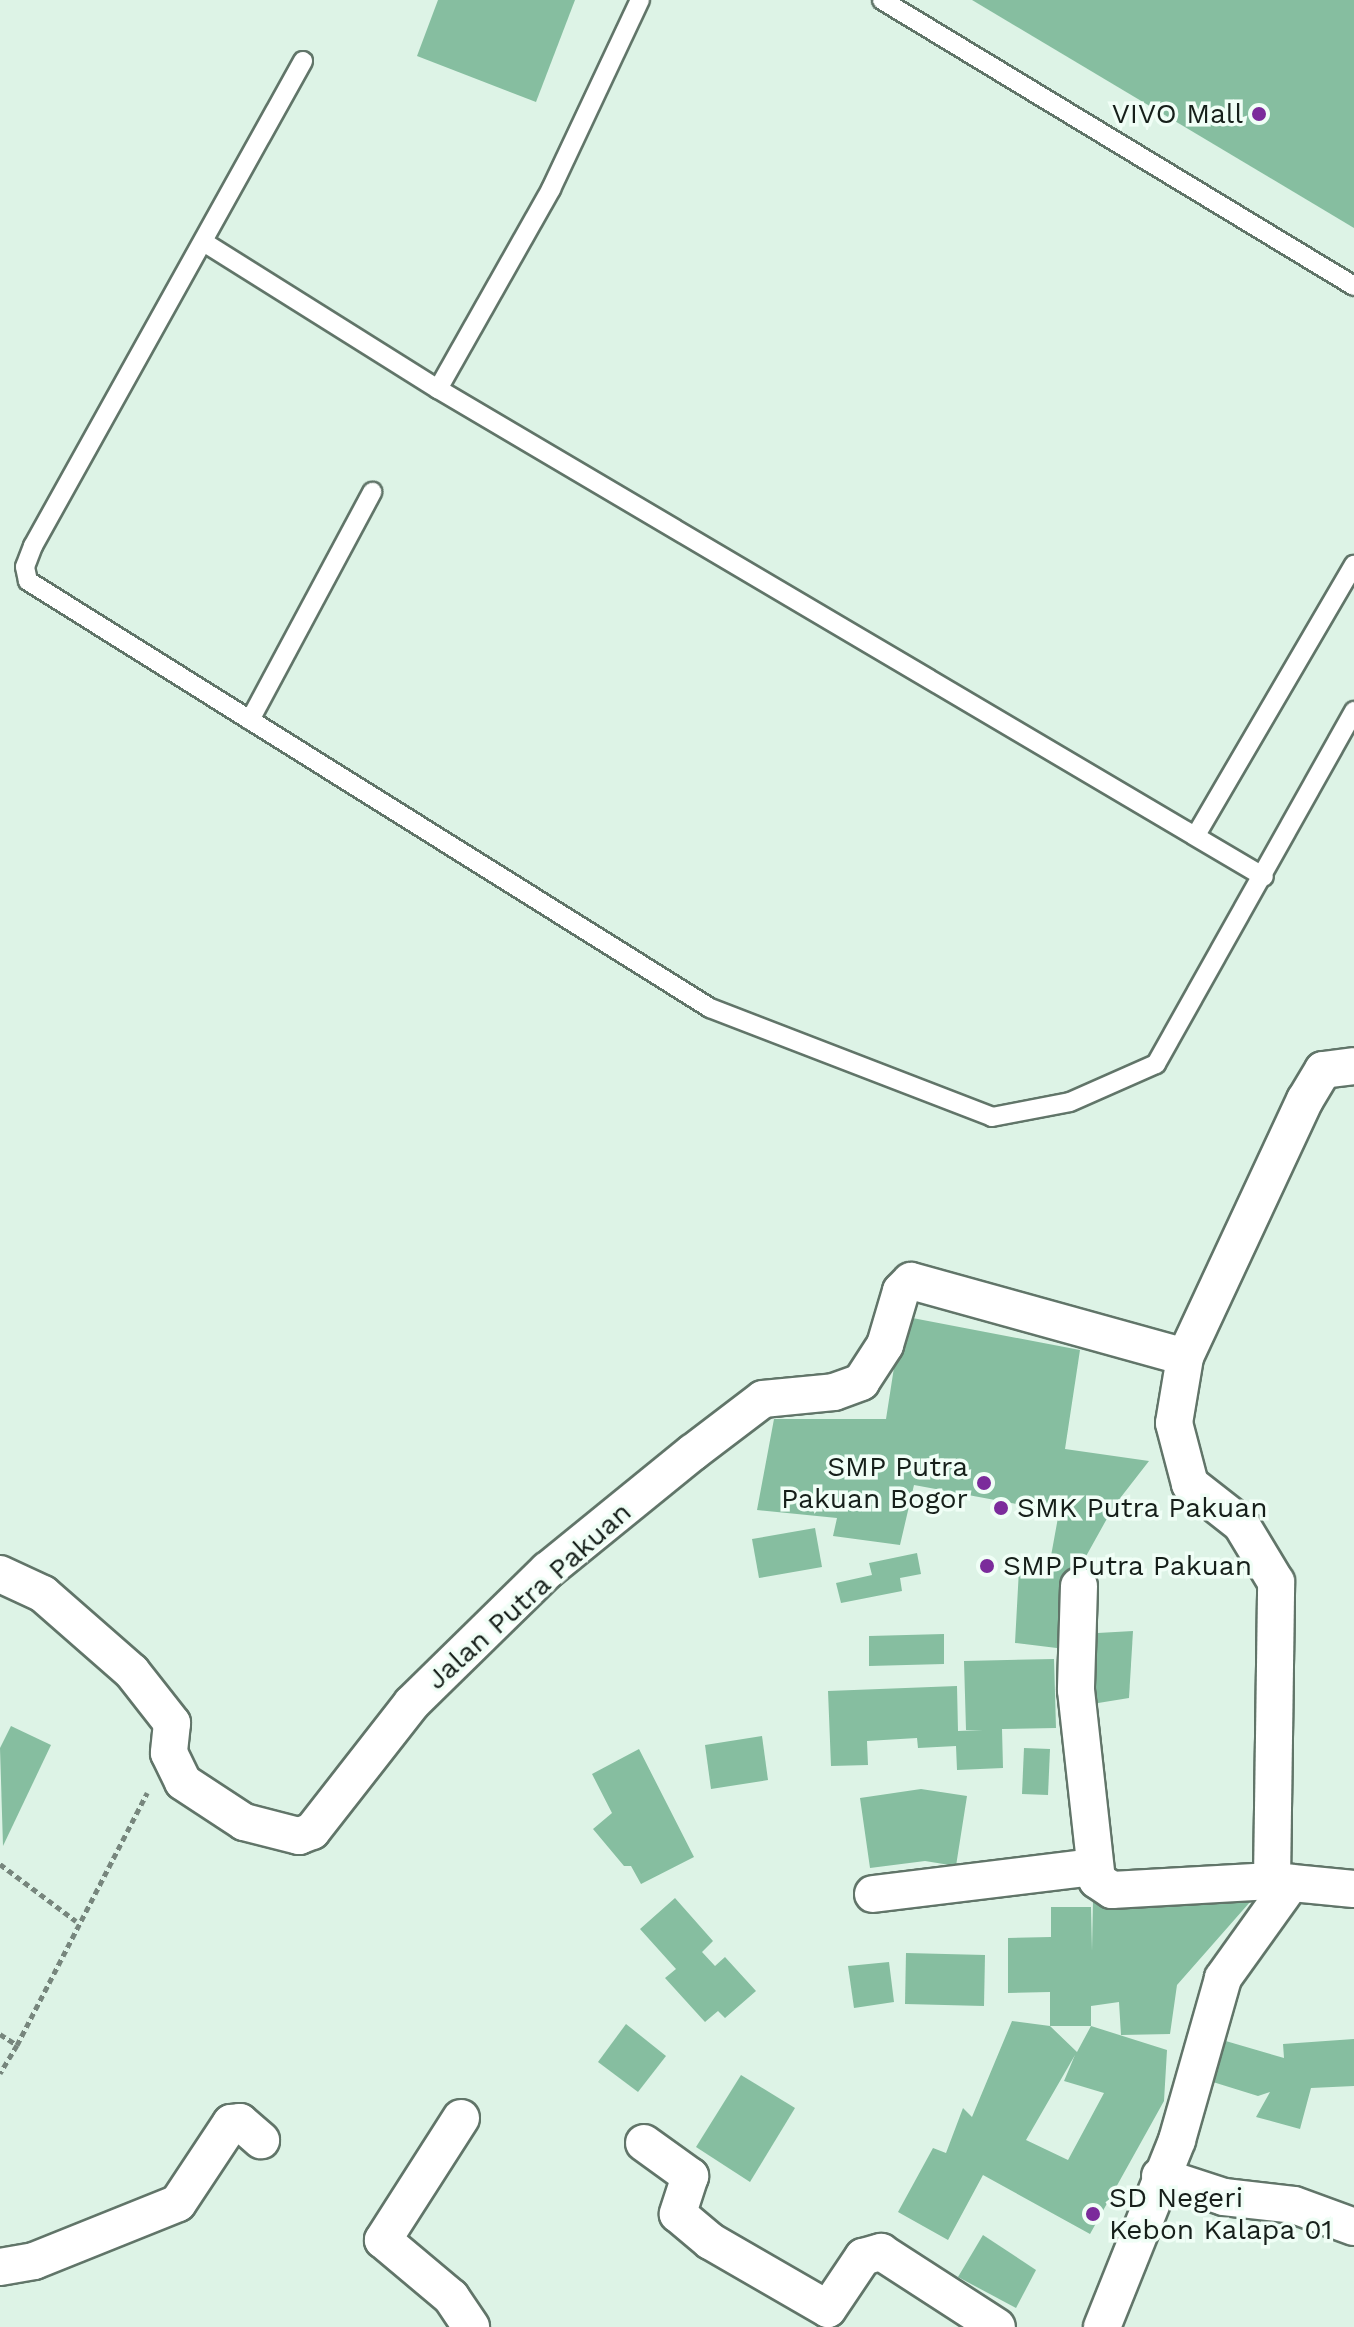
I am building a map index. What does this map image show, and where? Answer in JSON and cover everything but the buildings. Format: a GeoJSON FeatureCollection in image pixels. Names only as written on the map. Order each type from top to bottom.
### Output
{"type":"FeatureCollection","features":[{"type":"Feature","properties":{"kind":"street"},"geometry":{"type":"LineString","coordinates":[[1102,2327],[1160,2176],[1223,1978],[1281,1882],[1276,1582],[1241,1524],[1190,1484],[1174,1423],[1185,1357],[1305,1100],[1323,1070],[1354,1066]]}},
{"type":"Feature","properties":{"kind":"street","name":"Jalan Putra Pakuan"},"geometry":{"type":"LineString","coordinates":[[0,1574],[43,1594],[132,1672],[172,1723],[169,1753],[183,1782],[244,1822],[299,1836],[312,1831],[412,1703],[596,1531],[763,1399],[834,1392],[861,1382],[885,1345],[901,1291],[911,1281],[1185,1357]]}},
{"type":"Feature","properties":{"kind":"street"},"geometry":{"type":"LineString","coordinates":[[1079,1586],[1076,1690],[1092,1867],[1112,1890],[1281,1882],[1354,1889]]}},
{"type":"Feature","properties":{"kind":"street"},"geometry":{"type":"LineString","coordinates":[[873,1894],[1092,1867]]}},
{"type":"Feature","properties":{"kind":"street"},"geometry":{"type":"LineString","coordinates":[[461,2118],[383,2240],[451,2297],[471,2327]]}},
{"type":"Feature","properties":{"kind":"street"},"geometry":{"type":"LineString","coordinates":[[0,2267],[34,2261],[178,2203],[231,2123],[240,2122],[261,2140]]}},
{"type":"Feature","properties":{"kind":"street"},"geometry":{"type":"LineString","coordinates":[[644,2143],[665,2164],[690,2176],[678,2214],[710,2241],[828,2309],[863,2257],[881,2252],[997,2327]]}},
{"type":"Feature","properties":{"kind":"street"},"geometry":{"type":"LineString","coordinates":[[1160,2176],[1224,2197],[1294,2205],[1354,2227]]}},
{"type":"Feature","properties":{"kind":"lane"},"geometry":{"type":"LineString","coordinates":[[438,389],[551,189],[640,0]]}},
{"type":"Feature","properties":{"kind":"lane"},"geometry":{"type":"LineString","coordinates":[[882,0],[1354,286]]}},
{"type":"Feature","properties":{"kind":"lane"},"geometry":{"type":"LineString","coordinates":[[303,61],[25,567],[36,591],[250,720],[710,1008],[992,1117],[1070,1102],[1156,1064],[1264,877],[1354,711]]}},
{"type":"Feature","properties":{"kind":"lane"},"geometry":{"type":"LineString","coordinates":[[205,243],[438,389],[1264,877]]}},
{"type":"Feature","properties":{"kind":"lane"},"geometry":{"type":"LineString","coordinates":[[250,720],[372,492]]}},
{"type":"Feature","properties":{"kind":"lane"},"geometry":{"type":"LineString","coordinates":[[1196,835],[1354,565]]}},
{"type":"Feature","properties":{"kind":"path"},"geometry":{"type":"LineString","coordinates":[[0,2073],[17,2045],[76,1921],[169,1753]]}},
{"type":"Feature","properties":{"kind":"path"},"geometry":{"type":"LineString","coordinates":[[0,1864],[76,1921]]}},
{"type":"Feature","properties":{"kind":"path"},"geometry":{"type":"LineString","coordinates":[[0,2034],[17,2045]]}},
{"type":"Feature","properties":{"kind":"place","name":"VIVO Mall"},"geometry":{"type":"Point","coordinates":[1259,114]}},
{"type":"Feature","properties":{"kind":"place","name":"SMP Putra Pakuan Bogor"},"geometry":{"type":"Point","coordinates":[984,1483]}},
{"type":"Feature","properties":{"kind":"place","name":"SMK Putra Pakuan"},"geometry":{"type":"Point","coordinates":[1001,1508]}},
{"type":"Feature","properties":{"kind":"place","name":"SMP Putra Pakuan"},"geometry":{"type":"Point","coordinates":[987,1566]}},
{"type":"Feature","properties":{"kind":"place","name":"SD Negeri Kebon Kalapa 01"},"geometry":{"type":"Point","coordinates":[1093,2214]}}]}
